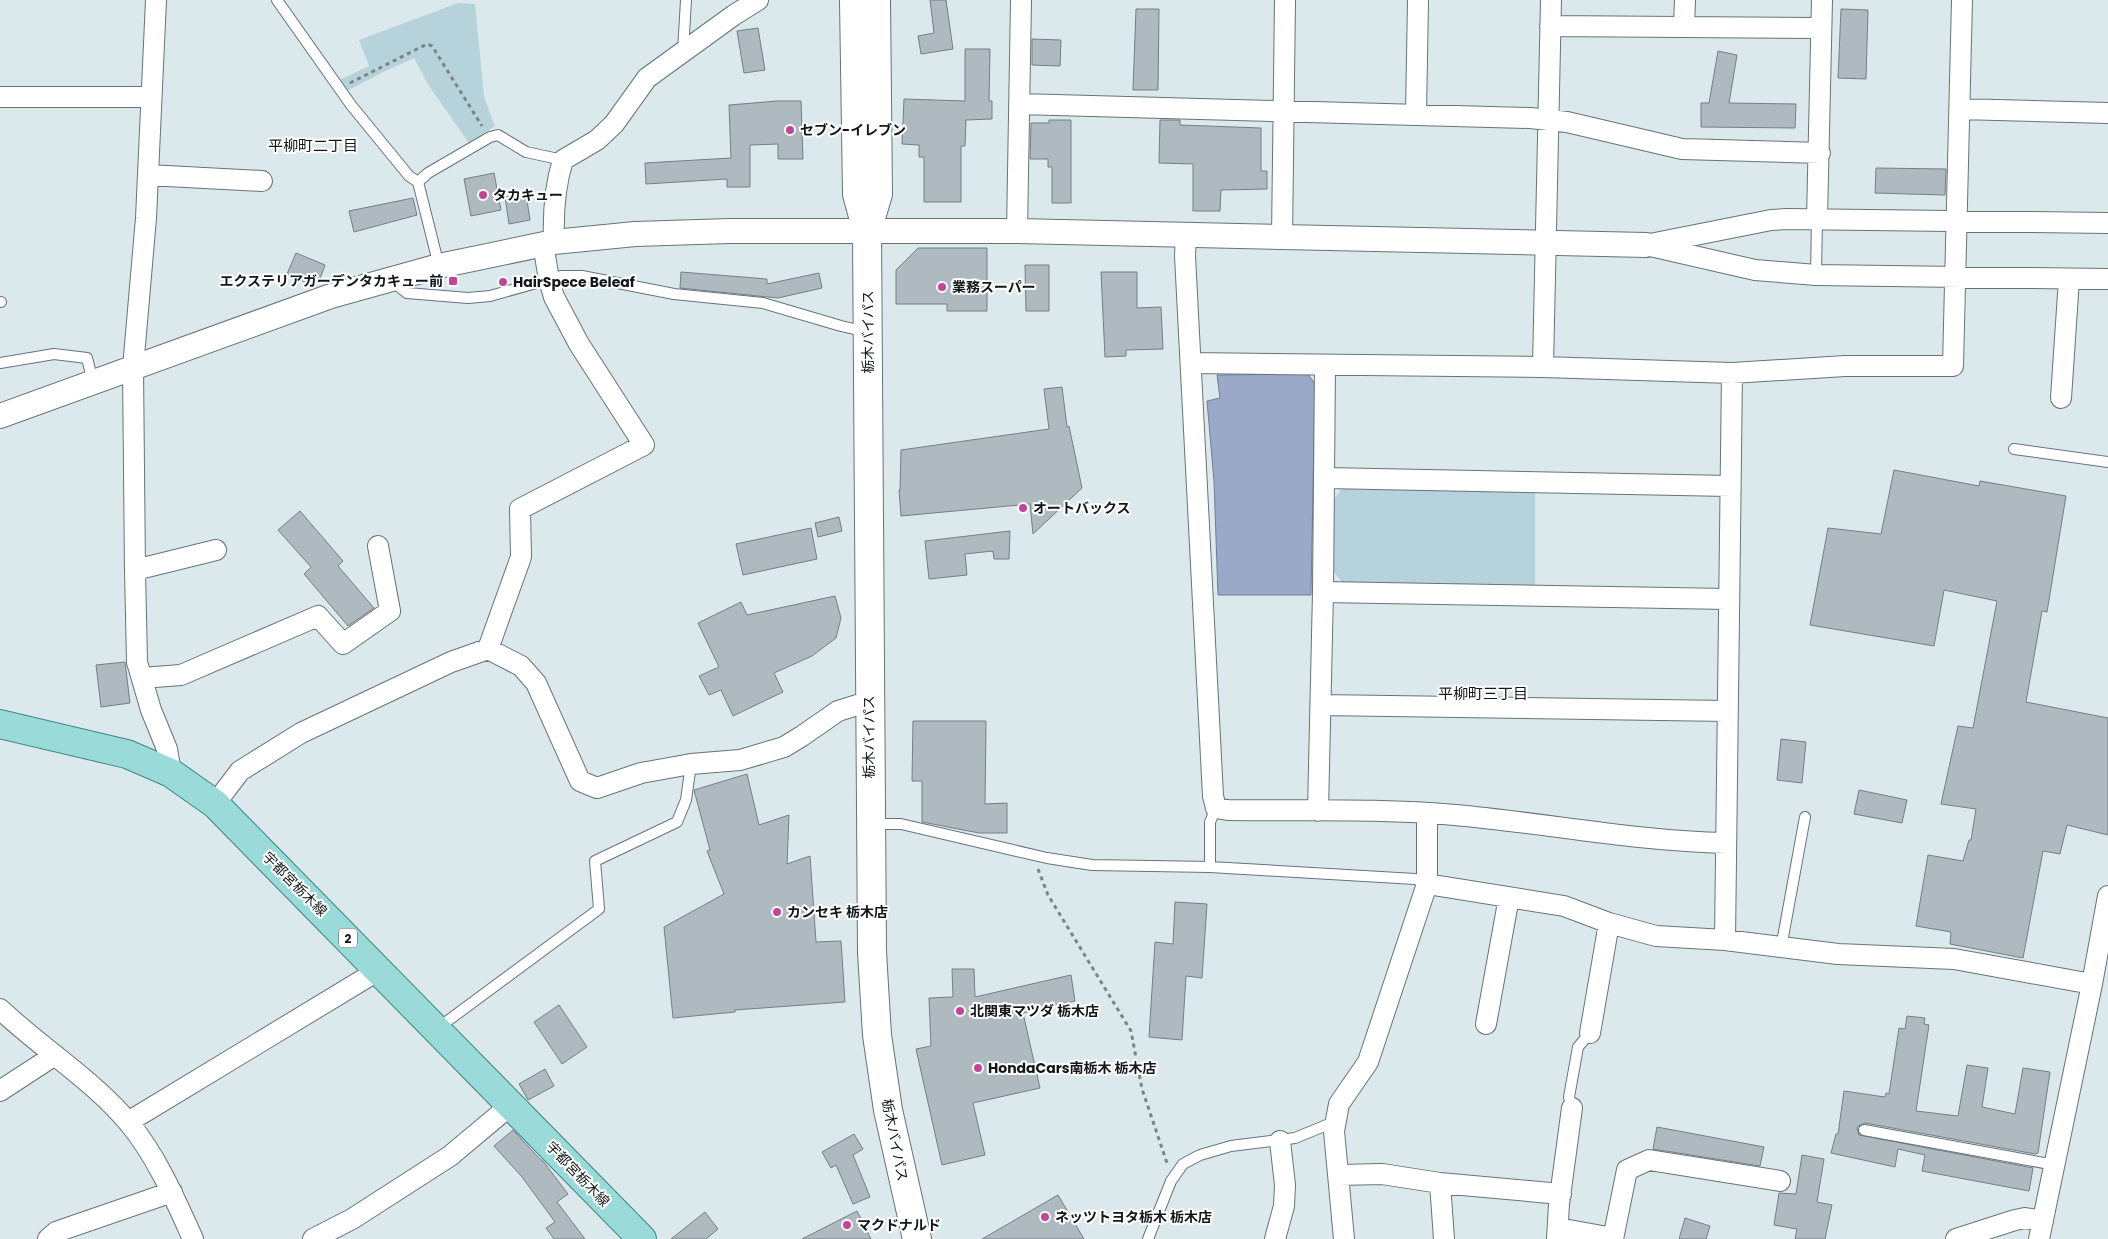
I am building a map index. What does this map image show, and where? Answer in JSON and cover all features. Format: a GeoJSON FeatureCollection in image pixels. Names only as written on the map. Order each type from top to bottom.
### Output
{"type":"FeatureCollection","features":[{"type":"Feature","properties":{"kind":"main road","name":"栃木バイパス"},"geometry":{"type":"LineString","coordinates":[[854,0],[857,194],[867,230],[869,824],[872,952],[877,1035],[888,1110],[917,1239]]}},
{"type":"Feature","properties":{"kind":"main road","name":"栃木バイパス"},"geometry":{"type":"LineString","coordinates":[[867,230],[878,194],[876,0]]}},
{"type":"Feature","properties":{"kind":"main road","name":"宇都宮栃木線"},"geometry":{"type":"LineString","coordinates":[[0,724],[127,754],[171,773],[215,804],[642,1239]]}},
{"type":"Feature","properties":{"kind":"street"},"geometry":{"type":"LineString","coordinates":[[156,0],[146,218],[133,368],[134,570],[137,662],[151,710],[167,750],[171,773]]}},
{"type":"Feature","properties":{"kind":"street"},"geometry":{"type":"LineString","coordinates":[[488,649],[521,557],[520,509],[644,445],[579,344],[554,297],[549,280],[549,242],[559,174],[563,160],[603,134],[614,124],[647,78],[734,15],[758,0]]}},
{"type":"Feature","properties":{"kind":"street"},"geometry":{"type":"LineString","coordinates":[[1017,231],[1021,0]]}},
{"type":"Feature","properties":{"kind":"street"},"geometry":{"type":"LineString","coordinates":[[1282,238],[1282,112],[1285,0]]}},
{"type":"Feature","properties":{"kind":"street"},"geometry":{"type":"LineString","coordinates":[[1416,114],[1418,0]]}},
{"type":"Feature","properties":{"kind":"street"},"geometry":{"type":"LineString","coordinates":[[1543,367],[1550,0]]}},
{"type":"Feature","properties":{"kind":"street"},"geometry":{"type":"LineString","coordinates":[[1684,26],[1685,0]]}},
{"type":"Feature","properties":{"kind":"street"},"geometry":{"type":"LineString","coordinates":[[1817,219],[1822,0]]}},
{"type":"Feature","properties":{"kind":"street"},"geometry":{"type":"LineString","coordinates":[[1191,362],[1543,367],[1732,373],[1844,366],[1953,366],[1957,277],[1962,0]]}},
{"type":"Feature","properties":{"kind":"street"},"geometry":{"type":"LineString","coordinates":[[1550,26],[1821,28]]}},
{"type":"Feature","properties":{"kind":"street"},"geometry":{"type":"LineString","coordinates":[[0,97],[151,97]]}},
{"type":"Feature","properties":{"kind":"street"},"geometry":{"type":"LineString","coordinates":[[1019,104],[1547,119],[1682,149],[1820,153]]}},
{"type":"Feature","properties":{"kind":"street"},"geometry":{"type":"LineString","coordinates":[[1960,109],[2108,113]]}},
{"type":"Feature","properties":{"kind":"street"},"geometry":{"type":"LineString","coordinates":[[148,175],[262,181]]}},
{"type":"Feature","properties":{"kind":"street"},"geometry":{"type":"LineString","coordinates":[[1646,245],[1772,220],[1957,220],[2108,223]]}},
{"type":"Feature","properties":{"kind":"street"},"geometry":{"type":"LineString","coordinates":[[0,416],[331,296],[439,266],[549,242],[636,234],[730,231],[1017,231],[1646,245],[1756,270],[1816,275],[2108,279]]}},
{"type":"Feature","properties":{"kind":"street"},"geometry":{"type":"LineString","coordinates":[[1186,235],[1185,256],[1213,796],[1216,808],[1228,810],[1427,813],[1536,823],[1684,842],[1726,843]]}},
{"type":"Feature","properties":{"kind":"street"},"geometry":{"type":"LineString","coordinates":[[2060,398],[2069,279]]}},
{"type":"Feature","properties":{"kind":"street"},"geometry":{"type":"LineString","coordinates":[[1318,811],[1324,592],[1325,365]]}},
{"type":"Feature","properties":{"kind":"street"},"geometry":{"type":"LineString","coordinates":[[1725,940],[1732,373]]}},
{"type":"Feature","properties":{"kind":"street"},"geometry":{"type":"LineString","coordinates":[[1325,478],[1730,486]]}},
{"type":"Feature","properties":{"kind":"street"},"geometry":{"type":"LineString","coordinates":[[142,678],[181,675],[318,616],[343,644],[390,611],[378,546]]}},
{"type":"Feature","properties":{"kind":"street"},"geometry":{"type":"LineString","coordinates":[[134,570],[216,550]]}},
{"type":"Feature","properties":{"kind":"street"},"geometry":{"type":"LineString","coordinates":[[1324,592],[1728,599]]}},
{"type":"Feature","properties":{"kind":"street"},"geometry":{"type":"LineString","coordinates":[[215,804],[240,771],[301,733],[451,662],[488,649],[521,666],[536,683],[580,780],[597,788],[641,774],[691,764],[740,760],[784,747],[838,711],[870,701]]}},
{"type":"Feature","properties":{"kind":"street"},"geometry":{"type":"LineString","coordinates":[[1321,705],[1727,711]]}},
{"type":"Feature","properties":{"kind":"street"},"geometry":{"type":"LineString","coordinates":[[1344,1239],[1334,1122],[1339,1104],[1368,1062],[1427,884],[1427,813]]}},
{"type":"Feature","properties":{"kind":"street"},"geometry":{"type":"LineString","coordinates":[[1427,884],[1564,906],[1609,923],[1656,936],[1725,940],[1838,954],[1954,959],[2098,979]]}},
{"type":"Feature","properties":{"kind":"street"},"geometry":{"type":"LineString","coordinates":[[1956,1239],[2026,1218],[2041,1230],[2098,979],[2108,896]]}},
{"type":"Feature","properties":{"kind":"street"},"geometry":{"type":"LineString","coordinates":[[1486,1024],[1509,897]]}},
{"type":"Feature","properties":{"kind":"street"},"geometry":{"type":"LineString","coordinates":[[1590,1033],[1609,923]]}},
{"type":"Feature","properties":{"kind":"street"},"geometry":{"type":"LineString","coordinates":[[128,1122],[380,970]]}},
{"type":"Feature","properties":{"kind":"street"},"geometry":{"type":"LineString","coordinates":[[0,1009],[55,1055],[128,1122],[152,1155],[172,1192],[193,1239]]}},
{"type":"Feature","properties":{"kind":"street"},"geometry":{"type":"LineString","coordinates":[[0,1091],[55,1055]]}},
{"type":"Feature","properties":{"kind":"street"},"geometry":{"type":"LineString","coordinates":[[313,1239],[352,1219],[450,1156],[511,1105]]}},
{"type":"Feature","properties":{"kind":"street"},"geometry":{"type":"LineString","coordinates":[[1572,1108],[1558,1233],[1613,1239],[1627,1170],[1649,1160],[1780,1181]]}},
{"type":"Feature","properties":{"kind":"street"},"geometry":{"type":"LineString","coordinates":[[1275,1239],[1284,1206],[1285,1185],[1280,1141]]}},
{"type":"Feature","properties":{"kind":"street"},"geometry":{"type":"LineString","coordinates":[[1338,1175],[1382,1174],[1440,1183],[1561,1194]]}},
{"type":"Feature","properties":{"kind":"street"},"geometry":{"type":"LineString","coordinates":[[1440,1183],[1444,1239]]}},
{"type":"Feature","properties":{"kind":"street"},"geometry":{"type":"LineString","coordinates":[[48,1239],[56,1232],[172,1192]]}},
{"type":"Feature","properties":{"kind":"lane"},"geometry":{"type":"LineString","coordinates":[[277,0],[340,89],[409,176],[418,182],[439,266]]}},
{"type":"Feature","properties":{"kind":"lane"},"geometry":{"type":"LineString","coordinates":[[683,53],[686,0]]}},
{"type":"Feature","properties":{"kind":"lane"},"geometry":{"type":"LineString","coordinates":[[418,182],[428,173],[490,137],[498,135],[526,152],[563,160]]}},
{"type":"Feature","properties":{"kind":"lane"},"geometry":{"type":"LineString","coordinates":[[1816,275],[1817,219]]}},
{"type":"Feature","properties":{"kind":"lane"},"geometry":{"type":"LineString","coordinates":[[390,280],[407,293],[468,298],[490,296],[561,276],[582,276],[683,295],[776,305],[840,326],[868,328]]}},
{"type":"Feature","properties":{"kind":"lane"},"geometry":{"type":"LineString","coordinates":[[0,363],[54,354],[86,358],[93,382]]}},
{"type":"Feature","properties":{"kind":"lane"},"geometry":{"type":"LineString","coordinates":[[2014,449],[2108,462]]}},
{"type":"Feature","properties":{"kind":"lane"},"geometry":{"type":"LineString","coordinates":[[437,1029],[599,909],[595,861],[676,822],[686,800],[691,764]]}},
{"type":"Feature","properties":{"kind":"lane"},"geometry":{"type":"LineString","coordinates":[[1210,867],[1210,822],[1216,808]]}},
{"type":"Feature","properties":{"kind":"lane"},"geometry":{"type":"LineString","coordinates":[[1781,948],[1805,817]]}},
{"type":"Feature","properties":{"kind":"lane"},"geometry":{"type":"LineString","coordinates":[[869,824],[901,824],[1035,855],[1092,865],[1117,867],[1210,867],[1415,880],[1427,884]]}},
{"type":"Feature","properties":{"kind":"lane"},"geometry":{"type":"LineString","coordinates":[[1572,1108],[1569,1097],[1578,1047],[1590,1033]]}},
{"type":"Feature","properties":{"kind":"lane"},"geometry":{"type":"LineString","coordinates":[[1148,1239],[1174,1177],[1183,1164],[1207,1153],[1231,1146],[1280,1141],[1307,1134],[1334,1122]]}},
{"type":"Feature","properties":{"kind":"lane"},"geometry":{"type":"LineString","coordinates":[[1864,1130],[2055,1165]]}},
{"type":"Feature","properties":{"kind":"path"},"geometry":{"type":"LineString","coordinates":[[340,89],[427,44],[432,46],[490,137]]}},
{"type":"Feature","properties":{"kind":"path"},"geometry":{"type":"LineString","coordinates":[[1035,855],[1048,895],[1131,1031],[1142,1089],[1174,1177]]}},
{"type":"Feature","properties":{"kind":"shaded area"},"geometry":{"type":"Polygon","coordinates":[[[458,3],[475,4],[484,97],[495,126],[469,143],[429,86],[414,58],[347,91],[339,80],[369,66],[359,40],[458,3]]]}},
{"type":"Feature","properties":{"kind":"shaded area"},"geometry":{"type":"Polygon","coordinates":[[[1343,487],[1535,491],[1535,587],[1343,583],[1334,572],[1334,499],[1343,487]]]}},
{"type":"Feature","properties":{"kind":"water"},"geometry":{"type":"Polygon","coordinates":[[[1308,374],[1315,384],[1311,595],[1218,595],[1214,481],[1207,401],[1220,398],[1217,375],[1308,374]]]}},
{"type":"Feature","properties":{"kind":"building"},"geometry":{"type":"Polygon","coordinates":[[[930,0],[946,0],[953,49],[921,54],[918,36],[934,33],[930,0]]]}},
{"type":"Feature","properties":{"kind":"building"},"geometry":{"type":"Polygon","coordinates":[[[1136,9],[1159,9],[1158,90],[1133,90],[1136,9]]]}},
{"type":"Feature","properties":{"kind":"building"},"geometry":{"type":"Polygon","coordinates":[[[1841,9],[1868,10],[1866,79],[1838,78],[1841,9]]]}},
{"type":"Feature","properties":{"kind":"building"},"geometry":{"type":"Polygon","coordinates":[[[758,28],[765,70],[744,73],[737,31],[758,28]]]}},
{"type":"Feature","properties":{"kind":"building"},"geometry":{"type":"Polygon","coordinates":[[[1032,39],[1061,40],[1060,66],[1032,65],[1032,39]]]}},
{"type":"Feature","properties":{"kind":"building"},"geometry":{"type":"Polygon","coordinates":[[[965,49],[990,49],[989,101],[992,101],[992,119],[966,120],[965,146],[961,146],[961,202],[924,202],[924,157],[919,157],[919,145],[902,144],[904,99],[965,101],[965,49]]]}},
{"type":"Feature","properties":{"kind":"building"},"geometry":{"type":"Polygon","coordinates":[[[1718,51],[1737,55],[1729,103],[1796,104],[1795,128],[1701,127],[1701,103],[1709,103],[1718,51]]]}},
{"type":"Feature","properties":{"kind":"building"},"geometry":{"type":"Polygon","coordinates":[[[801,101],[803,159],[778,159],[778,144],[750,145],[750,187],[727,187],[727,179],[646,184],[645,163],[731,158],[729,105],[801,101]]]}},
{"type":"Feature","properties":{"kind":"building"},"geometry":{"type":"Polygon","coordinates":[[[1049,120],[1071,120],[1071,203],[1052,203],[1052,167],[1048,167],[1048,159],[1030,159],[1031,123],[1049,123],[1049,120]]]}},
{"type":"Feature","properties":{"kind":"building"},"geometry":{"type":"Polygon","coordinates":[[[1160,120],[1180,120],[1180,125],[1261,128],[1261,171],[1267,171],[1267,189],[1221,190],[1220,211],[1193,211],[1193,164],[1159,163],[1160,120]]]}},
{"type":"Feature","properties":{"kind":"building"},"geometry":{"type":"Polygon","coordinates":[[[1876,168],[1946,169],[1945,195],[1875,193],[1876,168]]]}},
{"type":"Feature","properties":{"kind":"building","name":"タカキュー"},"geometry":{"type":"Polygon","coordinates":[[[494,173],[501,210],[471,216],[464,179],[494,173]]]}},
{"type":"Feature","properties":{"kind":"building"},"geometry":{"type":"Polygon","coordinates":[[[526,194],[530,220],[509,224],[505,197],[526,194]]]}},
{"type":"Feature","properties":{"kind":"building"},"geometry":{"type":"Polygon","coordinates":[[[413,198],[417,215],[354,232],[349,211],[413,198]]]}},
{"type":"Feature","properties":{"kind":"building","name":"業務スーパー"},"geometry":{"type":"Polygon","coordinates":[[[918,248],[987,248],[987,311],[947,311],[947,304],[896,304],[896,270],[918,248]]]}},
{"type":"Feature","properties":{"kind":"building"},"geometry":{"type":"Polygon","coordinates":[[[296,253],[325,265],[320,279],[311,275],[307,283],[287,274],[296,253]]]}},
{"type":"Feature","properties":{"kind":"building"},"geometry":{"type":"Polygon","coordinates":[[[1025,265],[1049,265],[1049,311],[1026,311],[1025,265]]]}},
{"type":"Feature","properties":{"kind":"building"},"geometry":{"type":"Polygon","coordinates":[[[681,272],[767,279],[767,284],[819,273],[822,288],[778,298],[680,288],[681,272]]]}},
{"type":"Feature","properties":{"kind":"building"},"geometry":{"type":"Polygon","coordinates":[[[1101,272],[1137,272],[1137,308],[1161,307],[1163,349],[1126,350],[1126,356],[1105,357],[1101,272]]]}},
{"type":"Feature","properties":{"kind":"building","name":"オートバックス"},"geometry":{"type":"Polygon","coordinates":[[[1062,387],[1067,427],[1069,426],[1082,488],[1033,534],[1030,504],[901,516],[899,490],[901,450],[1049,429],[1044,389],[1062,387]]]}},
{"type":"Feature","properties":{"kind":"building"},"geometry":{"type":"Polygon","coordinates":[[[1894,470],[1979,486],[1980,481],[2066,496],[2047,612],[2042,611],[2026,702],[2108,718],[2108,835],[2067,825],[2060,854],[2043,851],[2023,958],[1950,944],[1951,932],[1916,926],[1928,855],[1963,861],[1969,840],[1971,840],[1976,809],[1941,804],[1958,726],[1973,728],[1997,601],[1944,590],[1934,646],[1810,625],[1828,528],[1881,534],[1894,470]]]}},
{"type":"Feature","properties":{"kind":"building"},"geometry":{"type":"Polygon","coordinates":[[[300,511],[343,561],[338,566],[374,608],[348,626],[304,574],[311,567],[278,530],[300,511]]]}},
{"type":"Feature","properties":{"kind":"building"},"geometry":{"type":"Polygon","coordinates":[[[839,517],[842,531],[818,537],[815,523],[839,517]]]}},
{"type":"Feature","properties":{"kind":"building"},"geometry":{"type":"Polygon","coordinates":[[[811,528],[817,559],[743,575],[736,544],[811,528]]]}},
{"type":"Feature","properties":{"kind":"building"},"geometry":{"type":"Polygon","coordinates":[[[1010,531],[1009,559],[994,559],[993,551],[965,554],[967,575],[929,579],[925,541],[1010,531]]]}},
{"type":"Feature","properties":{"kind":"building"},"geometry":{"type":"Polygon","coordinates":[[[835,596],[841,618],[836,638],[812,656],[774,673],[783,692],[733,716],[721,690],[709,695],[699,676],[719,667],[698,623],[741,602],[747,615],[835,596]]]}},
{"type":"Feature","properties":{"kind":"building"},"geometry":{"type":"Polygon","coordinates":[[[125,662],[130,703],[101,707],[96,665],[125,662]]]}},
{"type":"Feature","properties":{"kind":"building"},"geometry":{"type":"Polygon","coordinates":[[[913,721],[986,721],[985,804],[1007,803],[1007,833],[979,833],[922,822],[922,781],[912,781],[913,721]]]}},
{"type":"Feature","properties":{"kind":"building"},"geometry":{"type":"Polygon","coordinates":[[[1781,739],[1806,742],[1802,783],[1777,780],[1781,739]]]}},
{"type":"Feature","properties":{"kind":"building"},"geometry":{"type":"Polygon","coordinates":[[[747,774],[759,825],[789,815],[787,864],[810,856],[816,942],[841,941],[845,1002],[735,1010],[735,1012],[673,1018],[664,927],[724,894],[707,851],[710,850],[694,790],[747,774]]]}},
{"type":"Feature","properties":{"kind":"building"},"geometry":{"type":"Polygon","coordinates":[[[1859,790],[1907,800],[1902,823],[1854,814],[1859,790]]]}},
{"type":"Feature","properties":{"kind":"building"},"geometry":{"type":"Polygon","coordinates":[[[1175,902],[1207,904],[1202,978],[1186,976],[1182,1040],[1149,1037],[1155,942],[1173,944],[1175,902]]]}},
{"type":"Feature","properties":{"kind":"building"},"geometry":{"type":"Polygon","coordinates":[[[952,969],[974,969],[975,997],[1071,975],[1075,1001],[1023,1013],[1040,1088],[973,1103],[985,1155],[942,1165],[916,1049],[931,1046],[929,998],[953,997],[952,969]]]}},
{"type":"Feature","properties":{"kind":"building"},"geometry":{"type":"Polygon","coordinates":[[[559,1005],[587,1047],[562,1064],[534,1022],[559,1005]]]}},
{"type":"Feature","properties":{"kind":"building"},"geometry":{"type":"Polygon","coordinates":[[[1907,1016],[1925,1018],[1924,1024],[1929,1025],[1916,1111],[1958,1116],[1967,1065],[1988,1068],[1982,1107],[2015,1114],[2023,1068],[2050,1072],[2038,1153],[1865,1123],[1858,1126],[1859,1135],[2033,1168],[2029,1191],[1922,1171],[1925,1155],[1898,1149],[1895,1167],[1831,1153],[1836,1134],[1838,1134],[1844,1091],[1885,1097],[1886,1093],[1889,1094],[1899,1028],[1905,1029],[1907,1016]]]}},
{"type":"Feature","properties":{"kind":"building"},"geometry":{"type":"Polygon","coordinates":[[[545,1069],[554,1086],[528,1100],[519,1084],[545,1069]]]}},
{"type":"Feature","properties":{"kind":"building"},"geometry":{"type":"Polygon","coordinates":[[[1657,1127],[1764,1147],[1760,1166],[1653,1149],[1657,1127]]]}},
{"type":"Feature","properties":{"kind":"building"},"geometry":{"type":"Polygon","coordinates":[[[513,1130],[543,1161],[568,1194],[557,1202],[585,1239],[554,1239],[546,1228],[555,1222],[522,1177],[494,1146],[513,1130]]]}},
{"type":"Feature","properties":{"kind":"building"},"geometry":{"type":"Polygon","coordinates":[[[854,1134],[863,1149],[853,1155],[870,1197],[853,1204],[836,1165],[831,1168],[822,1152],[854,1134]]]}},
{"type":"Feature","properties":{"kind":"building"},"geometry":{"type":"Polygon","coordinates":[[[1802,1155],[1824,1159],[1817,1202],[1832,1205],[1825,1239],[1795,1239],[1797,1229],[1774,1225],[1779,1193],[1796,1194],[1802,1155]]]}},
{"type":"Feature","properties":{"kind":"building","name":"ネッツトヨタ栃木 栃木店"},"geometry":{"type":"Polygon","coordinates":[[[1058,1195],[1084,1239],[982,1239],[1058,1195]]]}},
{"type":"Feature","properties":{"kind":"building","name":"マクドナルド"},"geometry":{"type":"Polygon","coordinates":[[[857,1211],[871,1239],[802,1239],[857,1211]]]}},
{"type":"Feature","properties":{"kind":"building"},"geometry":{"type":"Polygon","coordinates":[[[705,1212],[718,1229],[706,1239],[671,1239],[705,1212]]]}},
{"type":"Feature","properties":{"kind":"building"},"geometry":{"type":"Polygon","coordinates":[[[1685,1218],[1710,1226],[1706,1239],[1679,1239],[1685,1218]]]}},
{"type":"Feature","properties":{"kind":"place","name":"セブン-イレブン"},"geometry":{"type":"Point","coordinates":[790,130]}},
{"type":"Feature","properties":{"kind":"place","name":"タカキュー"},"geometry":{"type":"Point","coordinates":[483,195]}},
{"type":"Feature","properties":{"kind":"place","name":"エクステリアガーデンタカキュー前"},"geometry":{"type":"Point","coordinates":[453,281]}},
{"type":"Feature","properties":{"kind":"place","name":"HairSpece Beleaf"},"geometry":{"type":"Point","coordinates":[503,282]}},
{"type":"Feature","properties":{"kind":"place","name":"業務スーパー"},"geometry":{"type":"Point","coordinates":[942,287]}},
{"type":"Feature","properties":{"kind":"place","name":"オートバックス"},"geometry":{"type":"Point","coordinates":[1023,508]}},
{"type":"Feature","properties":{"kind":"place","name":"カンセキ 栃木店"},"geometry":{"type":"Point","coordinates":[777,912]}},
{"type":"Feature","properties":{"kind":"place","name":"北関東マツダ 栃木店"},"geometry":{"type":"Point","coordinates":[960,1011]}},
{"type":"Feature","properties":{"kind":"place","name":"HondaCars南栃木 栃木店"},"geometry":{"type":"Point","coordinates":[978,1068]}},
{"type":"Feature","properties":{"kind":"place","name":"ネッツトヨタ栃木 栃木店"},"geometry":{"type":"Point","coordinates":[1045,1217]}},
{"type":"Feature","properties":{"kind":"place","name":"マクドナルド"},"geometry":{"type":"Point","coordinates":[847,1225]}},
{"type":"Feature","properties":{"kind":"district","name":"平柳町二丁目"},"geometry":{"type":"Point","coordinates":[313,145]}},
{"type":"Feature","properties":{"kind":"district","name":"平柳町三丁目"},"geometry":{"type":"Point","coordinates":[1483,693]}}]}
